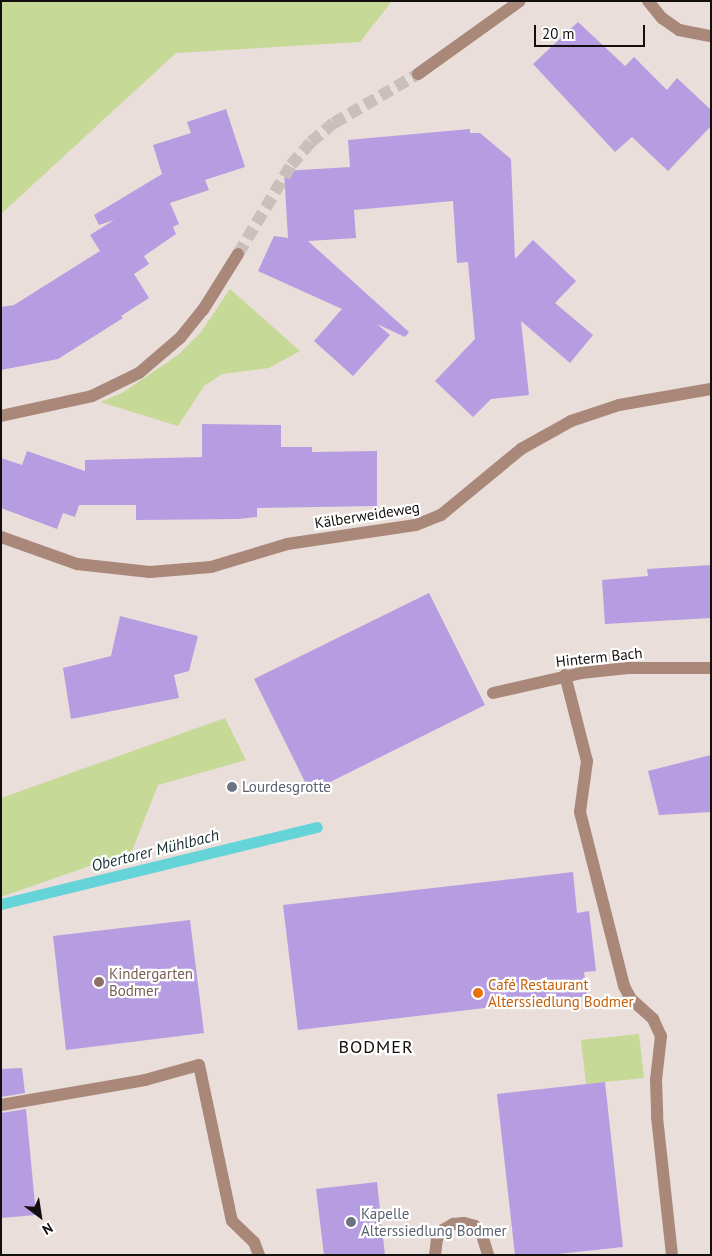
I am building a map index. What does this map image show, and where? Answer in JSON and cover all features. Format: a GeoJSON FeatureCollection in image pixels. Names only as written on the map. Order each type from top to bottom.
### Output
{"type":"FeatureCollection","features":[{"type":"Feature","properties":{"kind":"street"},"geometry":{"type":"LineString","coordinates":[[418,74],[520,1]]}},
{"type":"Feature","properties":{"kind":"street"},"geometry":{"type":"LineString","coordinates":[[648,1],[662,18],[679,30],[711,36]]}},
{"type":"Feature","properties":{"kind":"street"},"geometry":{"type":"LineString","coordinates":[[1,416],[92,396],[139,373],[180,338],[204,310],[238,254]]}},
{"type":"Feature","properties":{"kind":"street","name":"Kälberweideweg"},"geometry":{"type":"LineString","coordinates":[[1,537],[77,564],[123,572],[211,567],[287,544],[431,520],[450,509],[521,449],[572,421],[649,399],[711,389]]}},
{"type":"Feature","properties":{"kind":"street","name":"Hinterm Bach"},"geometry":{"type":"LineString","coordinates":[[493,693],[565,675],[628,668],[711,668]]}},
{"type":"Feature","properties":{"kind":"street"},"geometry":{"type":"LineString","coordinates":[[565,675],[587,761],[580,812],[624,986],[631,999],[653,1019],[661,1036],[656,1080],[656,1117],[672,1255]]}},
{"type":"Feature","properties":{"kind":"street"},"geometry":{"type":"LineString","coordinates":[[1,1105],[146,1080],[199,1065],[232,1221],[254,1242],[259,1255]]}},
{"type":"Feature","properties":{"kind":"street"},"geometry":{"type":"LineString","coordinates":[[435,1255],[437,1239],[443,1230],[453,1224],[464,1223],[474,1226],[482,1234],[488,1255]]}},
{"type":"Feature","properties":{"kind":"green space"},"geometry":{"type":"Polygon","coordinates":[[[1,1],[392,1],[360,42],[176,53],[1,214],[1,1]]]}},
{"type":"Feature","properties":{"kind":"green space"},"geometry":{"type":"Polygon","coordinates":[[[230,289],[300,351],[269,368],[222,374],[204,386],[178,426],[100,402],[122,393],[178,355],[201,332],[230,289]]]}},
{"type":"Feature","properties":{"kind":"green space"},"geometry":{"type":"Polygon","coordinates":[[[225,718],[246,760],[158,785],[132,851],[1,897],[1,798],[225,718]]]}},
{"type":"Feature","properties":{"kind":"green space"},"geometry":{"type":"Polygon","coordinates":[[[639,1034],[644,1078],[586,1084],[581,1040],[639,1034]]]}},
{"type":"Feature","properties":{"kind":"building"},"geometry":{"type":"Polygon","coordinates":[[[578,22],[625,66],[634,57],[667,90],[677,78],[711,110],[711,126],[668,171],[632,137],[615,152],[533,64],[578,22]]]}},
{"type":"Feature","properties":{"kind":"building"},"geometry":{"type":"Polygon","coordinates":[[[226,109],[245,167],[205,180],[209,190],[170,203],[179,224],[173,227],[176,234],[144,256],[149,264],[134,274],[149,298],[121,316],[123,318],[58,359],[1,370],[1,307],[14,305],[100,251],[90,235],[114,220],[99,225],[94,215],[162,174],[153,145],[191,133],[187,122],[226,109]]]}},
{"type":"Feature","properties":{"kind":"building"},"geometry":{"type":"Polygon","coordinates":[[[470,129],[470,133],[480,133],[511,159],[515,259],[533,240],[576,281],[555,303],[593,335],[570,363],[521,321],[529,395],[491,399],[473,417],[435,381],[475,339],[468,262],[457,263],[453,201],[354,210],[356,238],[308,241],[409,332],[405,337],[377,324],[390,335],[353,376],[314,341],[342,309],[258,271],[274,236],[288,238],[284,171],[350,167],[348,140],[470,129]]]}},
{"type":"Feature","properties":{"kind":"building"},"geometry":{"type":"Polygon","coordinates":[[[202,424],[281,425],[281,447],[312,447],[312,452],[377,451],[377,506],[257,508],[257,517],[238,519],[136,520],[136,505],[79,505],[75,517],[63,513],[57,529],[1,508],[1,458],[22,465],[27,451],[85,471],[85,460],[202,457],[202,424]]]}},
{"type":"Feature","properties":{"kind":"building"},"geometry":{"type":"Polygon","coordinates":[[[711,565],[711,618],[605,624],[602,580],[648,576],[647,569],[711,565]]]}},
{"type":"Feature","properties":{"kind":"building"},"geometry":{"type":"Polygon","coordinates":[[[429,593],[485,705],[310,792],[254,679],[429,593]]]}},
{"type":"Feature","properties":{"kind":"building"},"geometry":{"type":"Polygon","coordinates":[[[120,616],[198,636],[189,671],[174,675],[179,698],[71,719],[63,668],[111,656],[120,616]]]}},
{"type":"Feature","properties":{"kind":"building"},"geometry":{"type":"Polygon","coordinates":[[[711,755],[711,812],[659,815],[648,771],[711,755]]]}},
{"type":"Feature","properties":{"kind":"building"},"geometry":{"type":"Polygon","coordinates":[[[573,872],[577,913],[589,911],[596,971],[584,972],[587,996],[298,1030],[283,905],[573,872]]]}},
{"type":"Feature","properties":{"kind":"building","name":"Kindergarten Bodmer"},"geometry":{"type":"Polygon","coordinates":[[[190,920],[204,1033],[66,1050],[53,936],[190,920]]]}},
{"type":"Feature","properties":{"kind":"building"},"geometry":{"type":"Polygon","coordinates":[[[22,1068],[25,1093],[1,1097],[1,1069],[22,1068]]]}},
{"type":"Feature","properties":{"kind":"building"},"geometry":{"type":"Polygon","coordinates":[[[605,1082],[623,1247],[548,1255],[515,1255],[497,1094],[605,1082]]]}},
{"type":"Feature","properties":{"kind":"building"},"geometry":{"type":"Polygon","coordinates":[[[26,1109],[36,1215],[1,1218],[1,1113],[26,1109]]]}},
{"type":"Feature","properties":{"kind":"building","name":"Kapelle Alterssiedlung Bodmer"},"geometry":{"type":"Polygon","coordinates":[[[377,1182],[385,1255],[324,1255],[316,1189],[377,1182]]]}},
{"type":"Feature","properties":{"kind":"waterway","name":"Obertorer Mühlbach"},"geometry":{"type":"LineString","coordinates":[[1,904],[317,827]]}},
{"type":"Feature","properties":{"kind":"tunnel"},"geometry":{"type":"LineString","coordinates":[[238,254],[291,165],[311,142],[334,123],[418,74]]}},
{"type":"Feature","properties":{"kind":"place","name":"Lourdesgrotte"},"geometry":{"type":"Point","coordinates":[232,787]}},
{"type":"Feature","properties":{"kind":"place","name":"Kindergarten Bodmer"},"geometry":{"type":"Point","coordinates":[99,982]}},
{"type":"Feature","properties":{"kind":"place","name":"Café Restaurant Alterssiedlung Bodmer"},"geometry":{"type":"Point","coordinates":[478,993]}},
{"type":"Feature","properties":{"kind":"place","name":"Kapelle Alterssiedlung Bodmer"},"geometry":{"type":"Point","coordinates":[351,1222]}},
{"type":"Feature","properties":{"kind":"district","name":"BODMER"},"geometry":{"type":"Point","coordinates":[376,1047]}}]}
